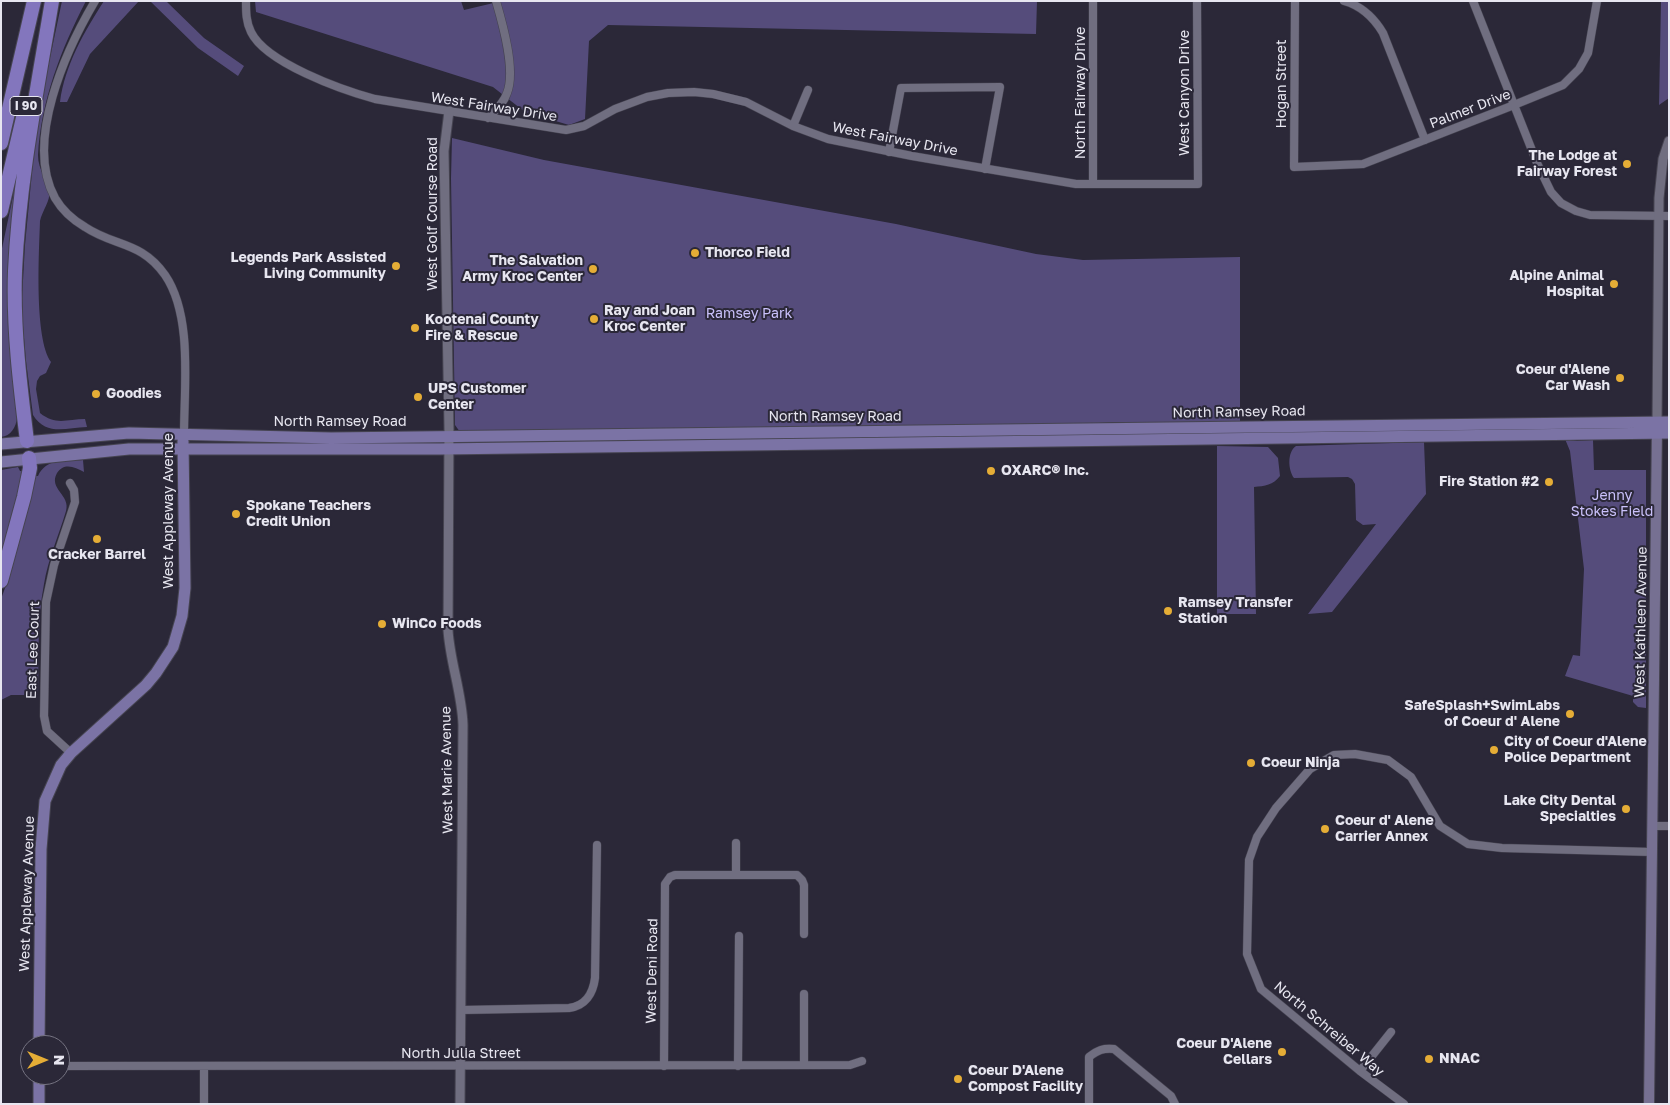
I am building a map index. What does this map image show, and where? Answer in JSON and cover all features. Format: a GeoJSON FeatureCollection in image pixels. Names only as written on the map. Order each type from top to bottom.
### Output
{"type":"FeatureCollection","features":[{"type":"Feature","properties":{"kind":"highway","name":"I 90"},"geometry":{"type":"LineString","coordinates":[[1,143],[34,1]]}},
{"type":"Feature","properties":{"kind":"highway","name":"I 90"},"geometry":{"type":"LineString","coordinates":[[1,211],[51,1]]}},
{"type":"Feature","properties":{"kind":"highway","name":"I 90"},"geometry":{"type":"LineString","coordinates":[[27,441],[16,334],[15,273],[20,204],[51,1]]}},
{"type":"Feature","properties":{"kind":"highway"},"geometry":{"type":"LineString","coordinates":[[1,112],[30,22]]}},
{"type":"Feature","properties":{"kind":"highway"},"geometry":{"type":"LineString","coordinates":[[1,581],[24,497],[30,468],[29,458]]}},
{"type":"Feature","properties":{"kind":"main road","name":"North Ramsey Road"},"geometry":{"type":"LineString","coordinates":[[1657,428],[1669,422]]}},
{"type":"Feature","properties":{"kind":"main road","name":"North Ramsey Road"},"geometry":{"type":"LineString","coordinates":[[1,462],[129,449],[449,443],[1657,428],[1669,433]]}},
{"type":"Feature","properties":{"kind":"main road","name":"West Kathleen Avenue"},"geometry":{"type":"LineString","coordinates":[[1649,1104],[1657,428]]}},
{"type":"Feature","properties":{"kind":"main road","name":"North Ramsey Road"},"geometry":{"type":"LineString","coordinates":[[1,444],[129,432],[449,443]]}},
{"type":"Feature","properties":{"kind":"main road","name":"West Appleway Avenue"},"geometry":{"type":"LineString","coordinates":[[39,1035],[41,849],[45,801],[61,765],[71,753],[146,685],[173,647],[182,616],[185,588],[184,434]]}},
{"type":"Feature","properties":{"kind":"main road"},"geometry":{"type":"LineString","coordinates":[[27,441],[29,458]]}},
{"type":"Feature","properties":{"kind":"main road"},"geometry":{"type":"LineString","coordinates":[[39,1085],[39,1104]]}},
{"type":"Feature","properties":{"kind":"street","name":"West Appleway Avenue"},"geometry":{"type":"LineString","coordinates":[[95,1],[75,35],[58,77],[48,121],[44,163],[55,198],[65,211],[96,234],[142,252],[155,263],[175,294],[184,334],[184,434]]}},
{"type":"Feature","properties":{"kind":"street","name":"West Fairway Drive"},"geometry":{"type":"LineString","coordinates":[[246,1],[247,21],[256,40],[268,52],[331,85],[368,98],[391,103],[571,130],[584,126],[615,109],[647,97],[668,93],[694,92],[721,95],[746,102],[793,126],[828,139],[889,152],[1060,182],[1093,184],[1198,184]]}},
{"type":"Feature","properties":{"kind":"street"},"geometry":{"type":"LineString","coordinates":[[488,118],[506,98],[510,80],[507,45],[496,1]]}},
{"type":"Feature","properties":{"kind":"street","name":"North Fairway Drive"},"geometry":{"type":"LineString","coordinates":[[1093,1],[1093,184]]}},
{"type":"Feature","properties":{"kind":"street","name":"West Canyon Drive"},"geometry":{"type":"LineString","coordinates":[[1197,1],[1198,184]]}},
{"type":"Feature","properties":{"kind":"street","name":"Hogan Street"},"geometry":{"type":"LineString","coordinates":[[1294,167],[1295,1]]}},
{"type":"Feature","properties":{"kind":"street"},"geometry":{"type":"LineString","coordinates":[[1344,1],[1366,12],[1378,24],[1425,140]]}},
{"type":"Feature","properties":{"kind":"street"},"geometry":{"type":"LineString","coordinates":[[1473,1],[1544,180],[1551,192],[1561,203],[1576,211],[1590,215],[1669,216]]}},
{"type":"Feature","properties":{"kind":"street","name":"Palmer Drive"},"geometry":{"type":"LineString","coordinates":[[1294,167],[1363,164],[1562,85],[1579,70],[1590,47],[1597,1]]}},
{"type":"Feature","properties":{"kind":"street"},"geometry":{"type":"LineString","coordinates":[[889,152],[900,88],[1000,87],[985,169]]}},
{"type":"Feature","properties":{"kind":"street"},"geometry":{"type":"LineString","coordinates":[[793,126],[808,90]]}},
{"type":"Feature","properties":{"kind":"street","name":"West Golf Course Road"},"geometry":{"type":"LineString","coordinates":[[449,111],[444,151],[449,443]]}},
{"type":"Feature","properties":{"kind":"street","name":"West Kathleen Avenue"},"geometry":{"type":"LineString","coordinates":[[1657,428],[1660,179],[1663,159],[1669,142]]}},
{"type":"Feature","properties":{"kind":"street","name":"West Marie Avenue"},"geometry":{"type":"LineString","coordinates":[[449,443],[449,642],[463,718],[460,1104]]}},
{"type":"Feature","properties":{"kind":"street","name":"East Lee Court"},"geometry":{"type":"LineString","coordinates":[[70,483],[74,490],[75,502],[54,565],[45,610],[44,716],[47,731],[71,753]]}},
{"type":"Feature","properties":{"kind":"street","name":"North Schreiber Way"},"geometry":{"type":"LineString","coordinates":[[1404,1104],[1360,1071],[1261,989],[1247,954],[1248,860],[1257,837],[1276,808],[1310,769],[1334,755],[1355,754],[1388,760],[1411,777],[1440,826],[1468,844],[1502,848],[1652,852]]}},
{"type":"Feature","properties":{"kind":"street"},"geometry":{"type":"LineString","coordinates":[[1652,826],[1669,826]]}},
{"type":"Feature","properties":{"kind":"street"},"geometry":{"type":"LineString","coordinates":[[736,843],[736,874],[792,874],[800,877],[804,885],[804,934]]}},
{"type":"Feature","properties":{"kind":"street"},"geometry":{"type":"LineString","coordinates":[[460,1010],[569,1008],[578,1006],[587,999],[593,990],[596,978],[597,845]]}},
{"type":"Feature","properties":{"kind":"street","name":"West Deni Road"},"geometry":{"type":"LineString","coordinates":[[664,1066],[665,884],[670,877],[675,875],[736,874]]}},
{"type":"Feature","properties":{"kind":"street"},"geometry":{"type":"LineString","coordinates":[[738,1066],[739,936]]}},
{"type":"Feature","properties":{"kind":"street"},"geometry":{"type":"LineString","coordinates":[[804,994],[804,1066]]}},
{"type":"Feature","properties":{"kind":"street"},"geometry":{"type":"LineString","coordinates":[[1360,1071],[1391,1032]]}},
{"type":"Feature","properties":{"kind":"street"},"geometry":{"type":"LineString","coordinates":[[1089,1104],[1089,1057],[1097,1050],[1105,1048],[1114,1049],[1171,1096],[1175,1104]]}},
{"type":"Feature","properties":{"kind":"street","name":"North Julia Street"},"geometry":{"type":"LineString","coordinates":[[70,1066],[850,1066],[862,1061]]}},
{"type":"Feature","properties":{"kind":"street"},"geometry":{"type":"LineString","coordinates":[[204,1067],[204,1104]]}},
{"type":"Feature","properties":{"kind":"green space"},"geometry":{"type":"Polygon","coordinates":[[[62,1],[86,1],[68,38],[54,76],[43,115],[40,135],[38,161],[47,183],[49,195],[40,221],[40,315],[42,334],[51,362],[46,373],[40,376],[37,381],[36,389],[40,413],[57,421],[85,419],[87,427],[57,429],[44,426],[33,415],[26,361],[22,298],[25,245],[40,105],[62,1]]]}},
{"type":"Feature","properties":{"kind":"green space"},"geometry":{"type":"Polygon","coordinates":[[[104,1],[139,1],[90,54],[67,102],[60,102],[66,75],[76,49],[104,1]]]}},
{"type":"Feature","properties":{"kind":"green space"},"geometry":{"type":"Polygon","coordinates":[[[150,1],[166,1],[204,38],[244,66],[238,76],[198,48],[150,1]]]}},
{"type":"Feature","properties":{"kind":"green space"},"geometry":{"type":"Polygon","coordinates":[[[255,1],[461,1],[464,10],[502,1],[1037,1],[1036,34],[608,25],[589,41],[585,119],[569,125],[525,112],[493,87],[256,12],[255,1]]]}},
{"type":"Feature","properties":{"kind":"green space"},"geometry":{"type":"Polygon","coordinates":[[[1661,1],[1669,1],[1669,98],[1659,105],[1661,1]]]}},
{"type":"Feature","properties":{"kind":"green space","name":"Ramsey Park"},"geometry":{"type":"Polygon","coordinates":[[[452,138],[544,160],[896,224],[1036,254],[1083,260],[1240,257],[1240,422],[1115,422],[1067,425],[460,432],[455,425],[452,138]]]}},
{"type":"Feature","properties":{"kind":"green space"},"geometry":{"type":"Polygon","coordinates":[[[15,187],[18,188],[17,418],[12,431],[8,435],[1,437],[1,253],[15,187]]]}},
{"type":"Feature","properties":{"kind":"green space","name":"Jenny Stokes Field"},"geometry":{"type":"Polygon","coordinates":[[[1565,439],[1577,441],[1593,440],[1594,470],[1646,470],[1646,708],[1638,707],[1633,702],[1633,696],[1565,676],[1573,655],[1580,656],[1584,569],[1570,451],[1565,439]]]}},
{"type":"Feature","properties":{"kind":"green space"},"geometry":{"type":"Polygon","coordinates":[[[1424,442],[1426,494],[1332,612],[1308,614],[1376,524],[1363,525],[1356,520],[1355,484],[1352,479],[1348,477],[1294,478],[1289,461],[1293,449],[1296,446],[1424,442]]]}},
{"type":"Feature","properties":{"kind":"green space"},"geometry":{"type":"Polygon","coordinates":[[[1217,446],[1268,447],[1278,458],[1280,476],[1268,484],[1254,487],[1256,614],[1217,614],[1217,446]]]}},
{"type":"Feature","properties":{"kind":"green space"},"geometry":{"type":"Polygon","coordinates":[[[83,460],[84,472],[73,467],[66,467],[57,473],[55,479],[57,488],[67,505],[48,565],[42,598],[39,625],[38,695],[11,695],[1,700],[1,599],[12,569],[34,476],[38,476],[41,470],[51,463],[83,460]]]}},
{"type":"Feature","properties":{"kind":"green space"},"geometry":{"type":"Polygon","coordinates":[[[18,467],[20,471],[23,471],[1,567],[1,470],[18,467]]]}},
{"type":"Feature","properties":{"kind":"place","name":"The Lodge at Fairway Forest"},"geometry":{"type":"Point","coordinates":[1627,164]}},
{"type":"Feature","properties":{"kind":"place","name":"Thorco Field"},"geometry":{"type":"Point","coordinates":[695,253]}},
{"type":"Feature","properties":{"kind":"place","name":"Legends Park Assisted Living Community"},"geometry":{"type":"Point","coordinates":[396,266]}},
{"type":"Feature","properties":{"kind":"place","name":"The Salvation Army Kroc Center"},"geometry":{"type":"Point","coordinates":[593,269]}},
{"type":"Feature","properties":{"kind":"place","name":"Alpine Animal Hospital"},"geometry":{"type":"Point","coordinates":[1614,284]}},
{"type":"Feature","properties":{"kind":"place","name":"Ray and Joan Kroc Center"},"geometry":{"type":"Point","coordinates":[594,319]}},
{"type":"Feature","properties":{"kind":"place","name":"Kootenai County Fire & Rescue"},"geometry":{"type":"Point","coordinates":[415,328]}},
{"type":"Feature","properties":{"kind":"place","name":"Coeur d'Alene Car Wash"},"geometry":{"type":"Point","coordinates":[1620,378]}},
{"type":"Feature","properties":{"kind":"place","name":"Goodies"},"geometry":{"type":"Point","coordinates":[96,394]}},
{"type":"Feature","properties":{"kind":"place","name":"UPS Customer Center"},"geometry":{"type":"Point","coordinates":[418,397]}},
{"type":"Feature","properties":{"kind":"place","name":"OXARC® Inc."},"geometry":{"type":"Point","coordinates":[991,471]}},
{"type":"Feature","properties":{"kind":"place","name":"Fire Station #2"},"geometry":{"type":"Point","coordinates":[1549,482]}},
{"type":"Feature","properties":{"kind":"place","name":"Spokane Teachers Credit Union"},"geometry":{"type":"Point","coordinates":[236,514]}},
{"type":"Feature","properties":{"kind":"place","name":"Cracker Barrel"},"geometry":{"type":"Point","coordinates":[97,539]}},
{"type":"Feature","properties":{"kind":"place","name":"Ramsey Transfer Station"},"geometry":{"type":"Point","coordinates":[1168,611]}},
{"type":"Feature","properties":{"kind":"place","name":"WinCo Foods"},"geometry":{"type":"Point","coordinates":[382,624]}},
{"type":"Feature","properties":{"kind":"place","name":"SafeSplash+SwimLabs of Coeur d' Alene"},"geometry":{"type":"Point","coordinates":[1570,714]}},
{"type":"Feature","properties":{"kind":"place","name":"City of Coeur d'Alene Police Department"},"geometry":{"type":"Point","coordinates":[1494,750]}},
{"type":"Feature","properties":{"kind":"place","name":"Coeur Ninja"},"geometry":{"type":"Point","coordinates":[1251,763]}},
{"type":"Feature","properties":{"kind":"place","name":"Lake City Dental Specialties"},"geometry":{"type":"Point","coordinates":[1626,809]}},
{"type":"Feature","properties":{"kind":"place","name":"Coeur d' Alene Carrier Annex"},"geometry":{"type":"Point","coordinates":[1325,829]}},
{"type":"Feature","properties":{"kind":"place","name":"Coeur D'Alene Cellars"},"geometry":{"type":"Point","coordinates":[1282,1052]}},
{"type":"Feature","properties":{"kind":"place","name":"NNAC"},"geometry":{"type":"Point","coordinates":[1429,1059]}},
{"type":"Feature","properties":{"kind":"place","name":"Coeur D'Alene Compost Facility"},"geometry":{"type":"Point","coordinates":[958,1079]}}]}
